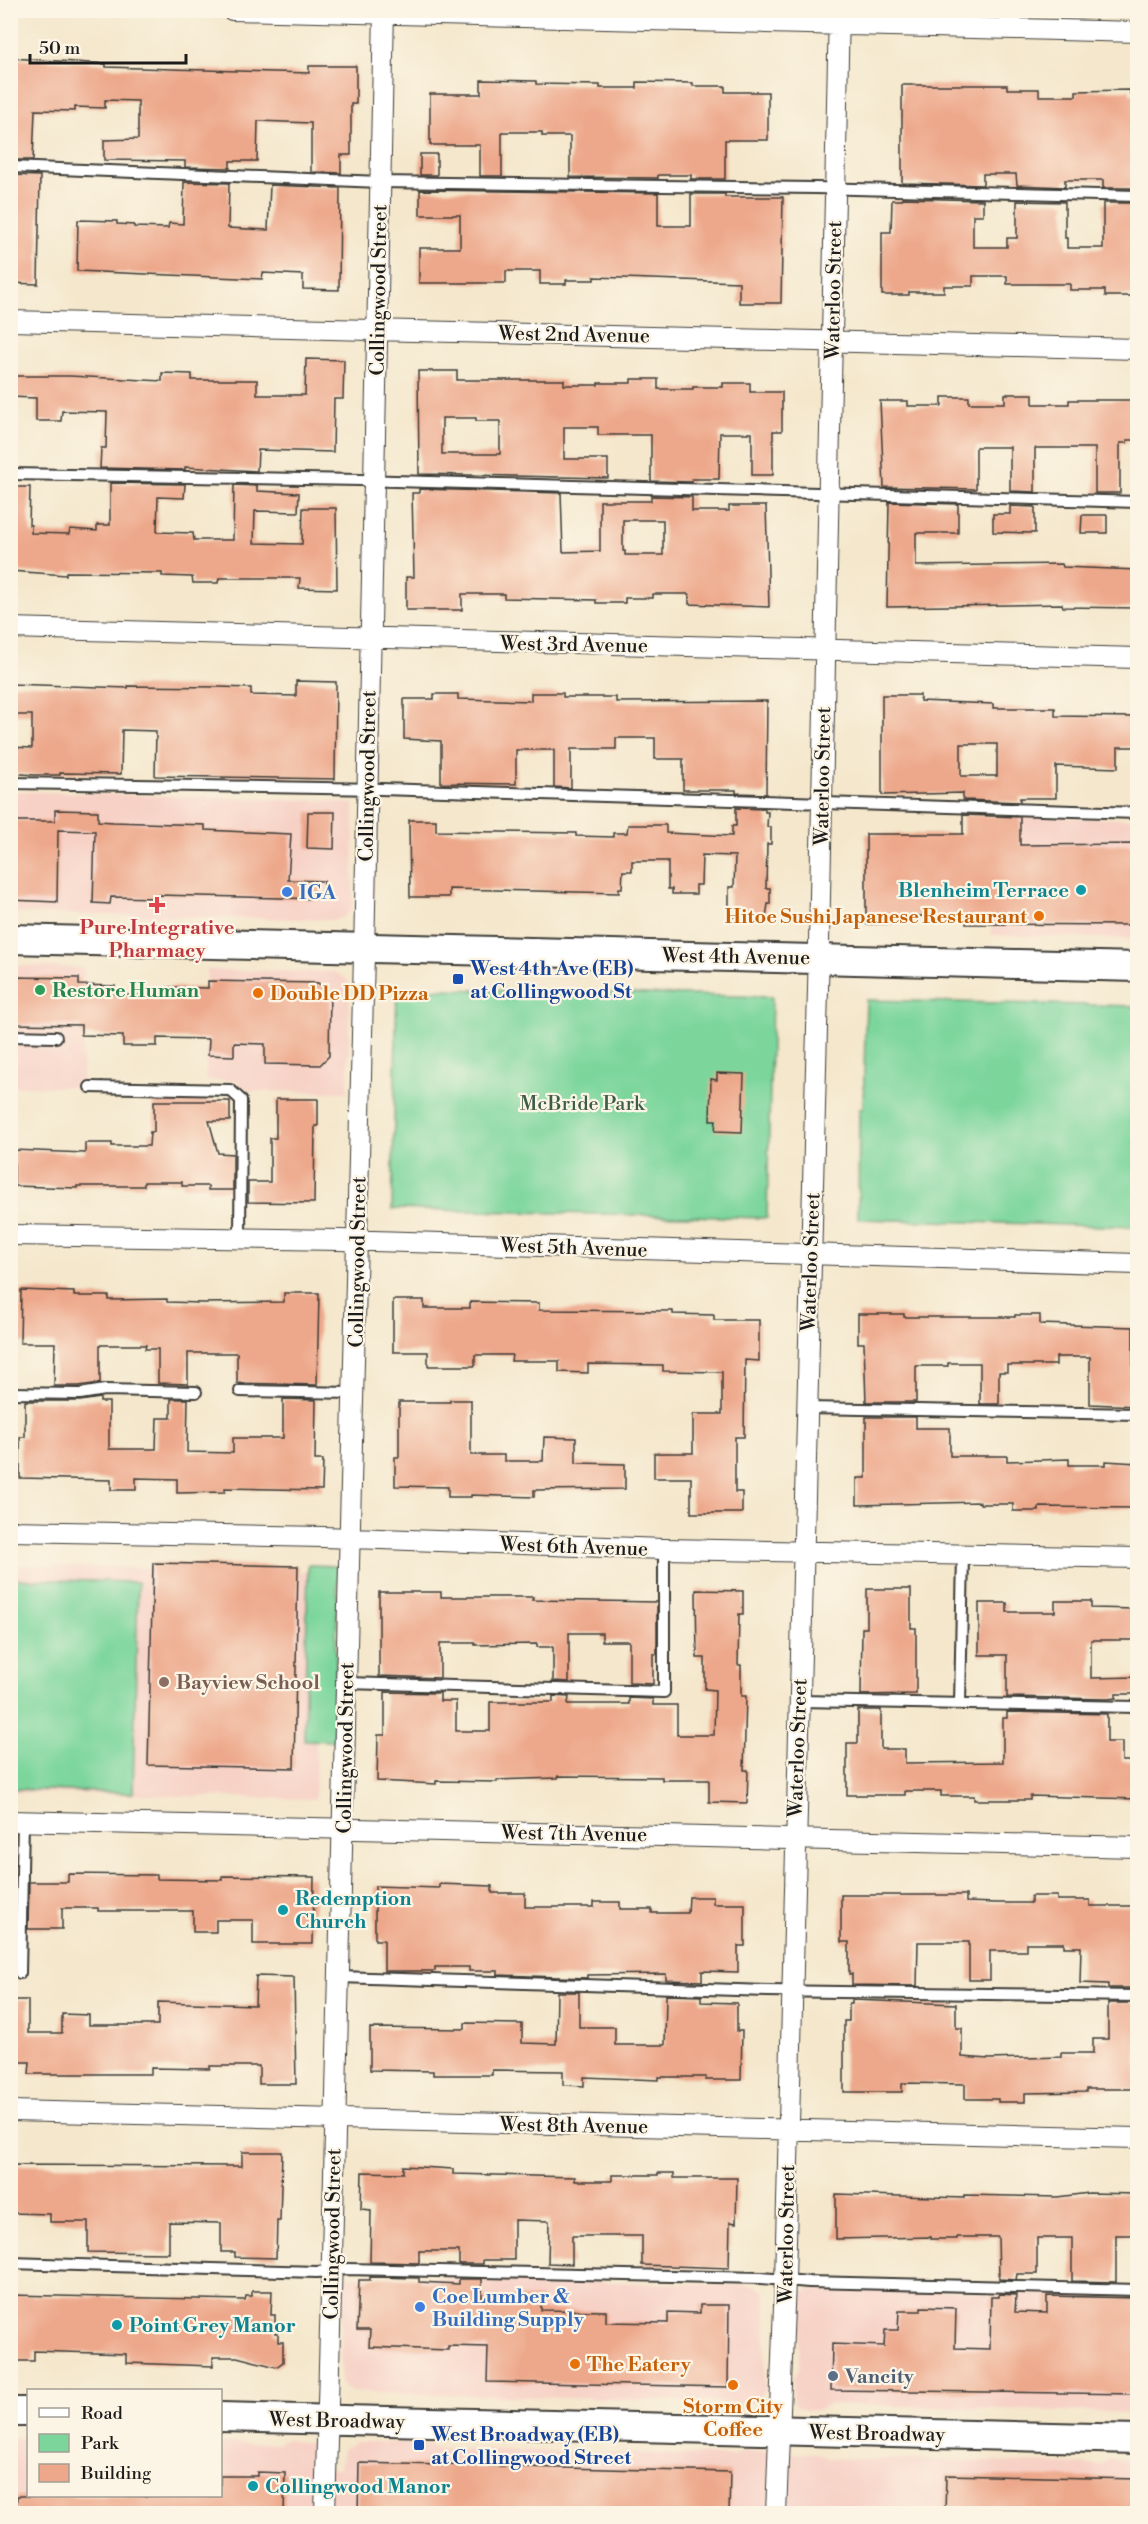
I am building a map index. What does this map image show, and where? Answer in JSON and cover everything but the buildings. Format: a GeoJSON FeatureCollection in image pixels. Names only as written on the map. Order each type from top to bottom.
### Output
{"type":"FeatureCollection","features":[{"type":"Feature","properties":{"kind":"main road","name":"West 4th Avenue"},"geometry":{"type":"LineString","coordinates":[[10,939],[1137,967]]}},
{"type":"Feature","properties":{"kind":"main road"},"geometry":{"type":"LineString","coordinates":[[10,2412],[27,2412]]}},
{"type":"Feature","properties":{"kind":"main road","name":"West Broadway"},"geometry":{"type":"LineString","coordinates":[[222,2417],[1137,2439]]}},
{"type":"Feature","properties":{"kind":"street"},"geometry":{"type":"LineString","coordinates":[[232,10],[839,18],[1137,32]]}},
{"type":"Feature","properties":{"kind":"street","name":"Collingwood Street"},"geometry":{"type":"LineString","coordinates":[[326,2514],[384,13]]}},
{"type":"Feature","properties":{"kind":"street","name":"Waterloo Street"},"geometry":{"type":"LineString","coordinates":[[776,2514],[785,2280],[811,1254],[839,18]]}},
{"type":"Feature","properties":{"kind":"street","name":"West 2nd Avenue"},"geometry":{"type":"LineString","coordinates":[[10,321],[1137,349]]}},
{"type":"Feature","properties":{"kind":"street","name":"West 3rd Avenue"},"geometry":{"type":"LineString","coordinates":[[10,628],[1137,658]]}},
{"type":"Feature","properties":{"kind":"street","name":"West 5th Avenue"},"geometry":{"type":"LineString","coordinates":[[10,1235],[357,1241],[1137,1263]]}},
{"type":"Feature","properties":{"kind":"street","name":"West 6th Avenue"},"geometry":{"type":"LineString","coordinates":[[10,1532],[350,1538],[664,1549],[1137,1558]]}},
{"type":"Feature","properties":{"kind":"street","name":"West 7th Avenue"},"geometry":{"type":"LineString","coordinates":[[17,1821],[1137,1847]]}},
{"type":"Feature","properties":{"kind":"street","name":"West 8th Avenue"},"geometry":{"type":"LineString","coordinates":[[10,2111],[1137,2138]]}},
{"type":"Feature","properties":{"kind":"lane"},"geometry":{"type":"LineString","coordinates":[[10,167],[380,182],[835,188],[1137,196]]}},
{"type":"Feature","properties":{"kind":"lane"},"geometry":{"type":"LineString","coordinates":[[10,474],[372,480],[1137,502]]}},
{"type":"Feature","properties":{"kind":"lane"},"geometry":{"type":"LineString","coordinates":[[10,783],[367,789],[1137,813]]}},
{"type":"Feature","properties":{"kind":"lane"},"geometry":{"type":"LineString","coordinates":[[10,1036],[56,1037]]}},
{"type":"Feature","properties":{"kind":"lane"},"geometry":{"type":"LineString","coordinates":[[90,1087],[230,1090],[241,1100],[240,1239]]}},
{"type":"Feature","properties":{"kind":"lane"},"geometry":{"type":"LineString","coordinates":[[10,1393],[80,1394],[105,1390],[196,1392]]}},
{"type":"Feature","properties":{"kind":"lane"},"geometry":{"type":"LineString","coordinates":[[240,1391],[353,1393]]}},
{"type":"Feature","properties":{"kind":"lane"},"geometry":{"type":"LineString","coordinates":[[807,1408],[1137,1414]]}},
{"type":"Feature","properties":{"kind":"lane"},"geometry":{"type":"LineString","coordinates":[[346,1683],[664,1692],[664,1549]]}},
{"type":"Feature","properties":{"kind":"lane"},"geometry":{"type":"LineString","coordinates":[[960,1704],[963,1555]]}},
{"type":"Feature","properties":{"kind":"lane"},"geometry":{"type":"LineString","coordinates":[[799,1701],[1137,1707]]}},
{"type":"Feature","properties":{"kind":"lane"},"geometry":{"type":"LineString","coordinates":[[17,1821],[20,1973]]}},
{"type":"Feature","properties":{"kind":"lane"},"geometry":{"type":"LineString","coordinates":[[339,1977],[791,1991],[1137,1996]]}},
{"type":"Feature","properties":{"kind":"lane"},"geometry":{"type":"LineString","coordinates":[[10,2263],[761,2278],[1137,2290]]}},
{"type":"Feature","properties":{"kind":"shaded area"},"geometry":{"type":"Polygon","coordinates":[[[11,791],[329,801],[354,804],[351,910],[344,917],[336,920],[11,913],[11,791]]]}},
{"type":"Feature","properties":{"kind":"shaded area"},"geometry":{"type":"Polygon","coordinates":[[[990,816],[1137,819],[1137,939],[991,935],[990,816]]]}},
{"type":"Feature","properties":{"kind":"shaded area"},"geometry":{"type":"Polygon","coordinates":[[[11,965],[84,968],[82,1087],[11,1086],[11,965]]]}},
{"type":"Feature","properties":{"kind":"shaded area"},"geometry":{"type":"Polygon","coordinates":[[[207,970],[333,972],[347,980],[350,987],[348,1092],[238,1091],[238,1081],[206,1080],[207,970]]]}},
{"type":"Feature","properties":{"kind":"shaded area","name":"Bayview School"},"geometry":{"type":"Polygon","coordinates":[[[11,1565],[320,1572],[315,1799],[11,1792],[11,1565]]]}},
{"type":"Feature","properties":{"kind":"shaded area"},"geometry":{"type":"Polygon","coordinates":[[[342,2276],[754,2285],[766,2292],[765,2388],[762,2396],[756,2401],[747,2403],[352,2392],[341,2382],[342,2276]]]}},
{"type":"Feature","properties":{"kind":"shaded area"},"geometry":{"type":"Polygon","coordinates":[[[812,2287],[1137,2296],[1137,2418],[1124,2413],[829,2404],[819,2410],[796,2406],[792,2398],[793,2378],[799,2369],[801,2294],[812,2287]]]}},
{"type":"Feature","properties":{"kind":"shaded area"},"geometry":{"type":"Polygon","coordinates":[[[10,2438],[27,2438],[27,2497],[222,2497],[222,2443],[276,2444],[287,2440],[312,2444],[317,2453],[317,2469],[340,2469],[343,2449],[356,2442],[428,2443],[436,2448],[732,2456],[741,2451],[818,2453],[827,2458],[1100,2465],[1111,2459],[1137,2460],[1137,2513],[11,2513],[10,2438]]]}},
{"type":"Feature","properties":{"kind":"green space","name":"McBride Park"},"geometry":{"type":"Polygon","coordinates":[[[397,988],[772,997],[767,1218],[392,1209],[397,988]]]}},
{"type":"Feature","properties":{"kind":"green space"},"geometry":{"type":"Polygon","coordinates":[[[866,1000],[1137,1006],[1137,1227],[858,1219],[859,1109],[863,1109],[866,1000]]]}},
{"type":"Feature","properties":{"kind":"green space"},"geometry":{"type":"Polygon","coordinates":[[[308,1565],[338,1566],[334,1741],[304,1740],[308,1565]]]}},
{"type":"Feature","properties":{"kind":"green space"},"geometry":{"type":"Polygon","coordinates":[[[11,1579],[138,1582],[133,1793],[11,1789],[11,1579]]]}},
{"type":"Feature","properties":{"kind":"place","name":"Blenheim Terrace"},"geometry":{"type":"Point","coordinates":[1081,890]}},
{"type":"Feature","properties":{"kind":"place","name":"IGA"},"geometry":{"type":"Point","coordinates":[287,892]}},
{"type":"Feature","properties":{"kind":"place","name":"Pure Integrative Pharmacy"},"geometry":{"type":"Point","coordinates":[157,905]}},
{"type":"Feature","properties":{"kind":"place","name":"Hitoe Sushi Japanese Restaurant"},"geometry":{"type":"Point","coordinates":[1039,916]}},
{"type":"Feature","properties":{"kind":"place","name":"West 4th Ave (EB) at Collingwood St"},"geometry":{"type":"Point","coordinates":[458,979]}},
{"type":"Feature","properties":{"kind":"place","name":"Restore Human"},"geometry":{"type":"Point","coordinates":[40,990]}},
{"type":"Feature","properties":{"kind":"place","name":"Double DD Pizza"},"geometry":{"type":"Point","coordinates":[258,993]}},
{"type":"Feature","properties":{"kind":"place","name":"Bayview School"},"geometry":{"type":"Point","coordinates":[164,1682]}},
{"type":"Feature","properties":{"kind":"place","name":"Redemption Church"},"geometry":{"type":"Point","coordinates":[283,1910]}},
{"type":"Feature","properties":{"kind":"place","name":"Coe Lumber & Building Supply"},"geometry":{"type":"Point","coordinates":[420,2307]}},
{"type":"Feature","properties":{"kind":"place","name":"Point Grey Manor"},"geometry":{"type":"Point","coordinates":[117,2325]}},
{"type":"Feature","properties":{"kind":"place","name":"The Eatery"},"geometry":{"type":"Point","coordinates":[575,2364]}},
{"type":"Feature","properties":{"kind":"place","name":"Vancity"},"geometry":{"type":"Point","coordinates":[833,2376]}},
{"type":"Feature","properties":{"kind":"place","name":"Storm City Coffee"},"geometry":{"type":"Point","coordinates":[733,2385]}},
{"type":"Feature","properties":{"kind":"place","name":"West Broadway (EB) at Collingwood Street"},"geometry":{"type":"Point","coordinates":[419,2445]}},
{"type":"Feature","properties":{"kind":"place","name":"Collingwood Manor"},"geometry":{"type":"Point","coordinates":[253,2486]}}]}
